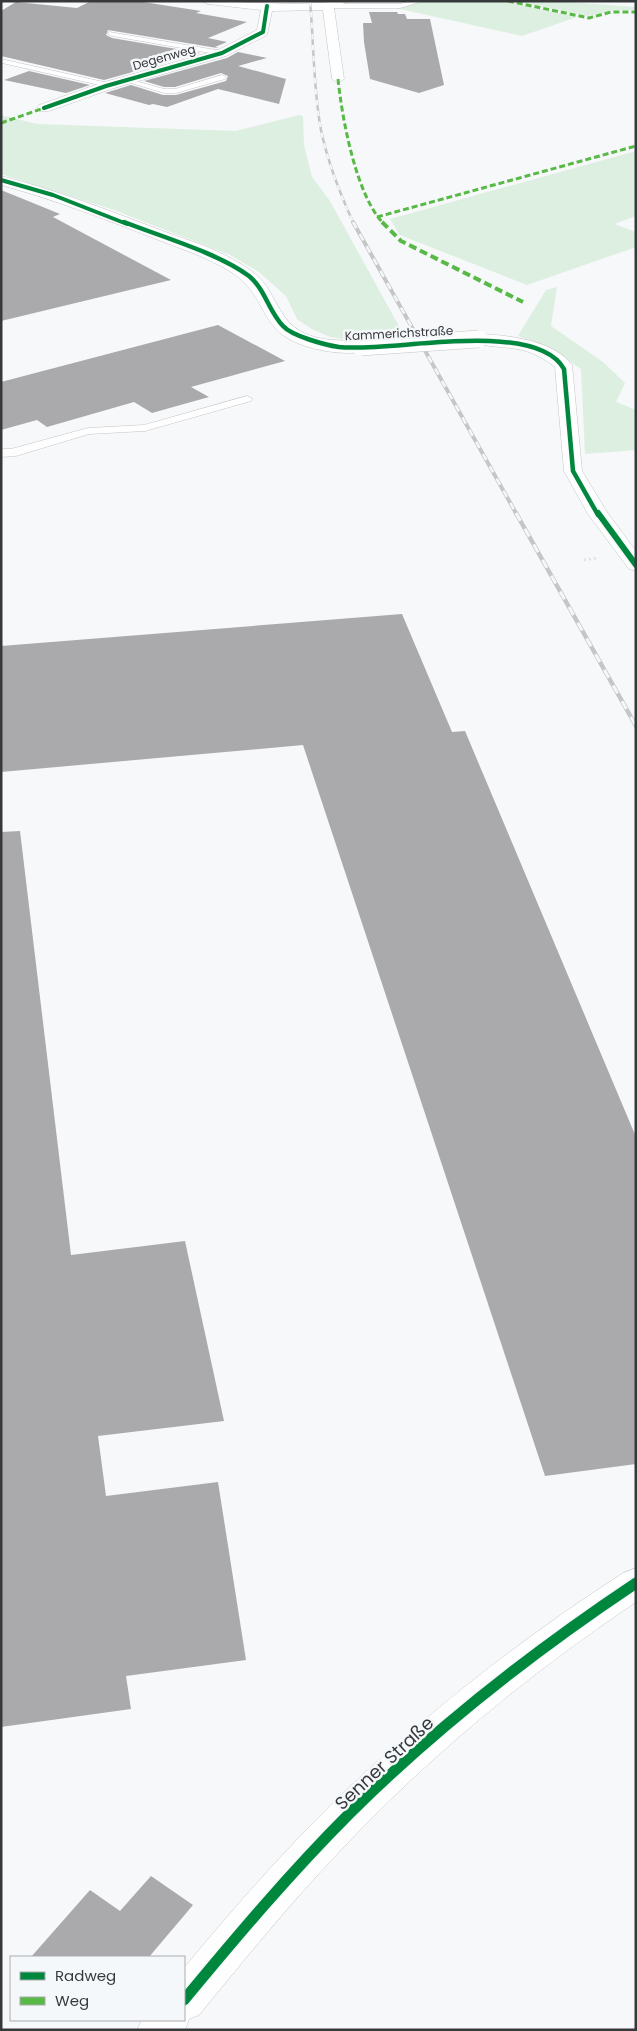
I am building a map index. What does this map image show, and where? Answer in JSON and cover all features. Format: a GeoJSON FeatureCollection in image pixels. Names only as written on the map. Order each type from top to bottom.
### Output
{"type":"FeatureCollection","features":[{"type":"Feature","properties":{"kind":"street"},"geometry":{"type":"LineString","coordinates":[[208,1],[267,6],[328,6],[343,1]]}},
{"type":"Feature","properties":{"kind":"street","name":"Degenweg"},"geometry":{"type":"LineString","coordinates":[[44,108],[108,85],[222,53],[263,32],[267,6]]}},
{"type":"Feature","properties":{"kind":"street"},"geometry":{"type":"LineString","coordinates":[[328,6],[338,79]]}},
{"type":"Feature","properties":{"kind":"street","name":"Kammerichstraße"},"geometry":{"type":"LineString","coordinates":[[1,180],[53,195],[211,254],[250,277],[264,294],[278,320],[292,332],[326,345],[361,347],[479,339],[515,342],[536,348],[563,365],[573,471],[598,514],[636,565]]}},
{"type":"Feature","properties":{"kind":"street","name":"Senner Straße"},"geometry":{"type":"LineString","coordinates":[[185,1999],[302,1864],[376,1788],[451,1721],[508,1674],[588,1614],[636,1583]]}},
{"type":"Feature","properties":{"kind":"lane"},"geometry":{"type":"LineString","coordinates":[[328,6],[400,6],[420,1]]}},
{"type":"Feature","properties":{"kind":"lane"},"geometry":{"type":"LineString","coordinates":[[112,34],[222,53]]}},
{"type":"Feature","properties":{"kind":"lane"},"geometry":{"type":"LineString","coordinates":[[2,61],[108,85]]}},
{"type":"Feature","properties":{"kind":"lane"},"geometry":{"type":"LineString","coordinates":[[125,80],[164,91],[176,91],[222,77]]}},
{"type":"Feature","properties":{"kind":"lane"},"geometry":{"type":"LineString","coordinates":[[1,453],[12,453],[88,431],[145,428],[248,399]]}},
{"type":"Feature","properties":{"kind":"green space"},"geometry":{"type":"Polygon","coordinates":[[[427,1],[501,1],[577,17],[522,36],[395,8],[427,1]]]}},
{"type":"Feature","properties":{"kind":"green space"},"geometry":{"type":"Polygon","coordinates":[[[515,1],[554,1],[636,7],[636,10],[616,10],[588,16],[515,1]]]}},
{"type":"Feature","properties":{"kind":"green space"},"geometry":{"type":"Polygon","coordinates":[[[1,115],[37,124],[236,131],[299,115],[303,116],[304,145],[312,177],[330,201],[406,339],[356,341],[330,337],[312,329],[297,319],[286,296],[259,272],[230,255],[114,210],[1,174],[1,115]]]}},
{"type":"Feature","properties":{"kind":"green space"},"geometry":{"type":"Polygon","coordinates":[[[636,151],[636,216],[614,224],[636,232],[636,247],[527,285],[400,235],[390,219],[636,151]]]}},
{"type":"Feature","properties":{"kind":"green space"},"geometry":{"type":"Polygon","coordinates":[[[557,287],[551,326],[603,362],[625,383],[616,402],[636,410],[636,450],[585,454],[581,369],[547,346],[518,336],[546,290],[557,287]]]}},
{"type":"Feature","properties":{"kind":"building"},"geometry":{"type":"Polygon","coordinates":[[[91,1],[137,1],[201,11],[196,13],[247,22],[208,38],[227,42],[215,47],[219,48],[108,30],[106,35],[112,38],[200,53],[104,80],[1,56],[1,11],[16,2],[77,8],[91,1]]]}},
{"type":"Feature","properties":{"kind":"building"},"geometry":{"type":"Polygon","coordinates":[[[369,12],[397,12],[398,14],[405,14],[407,19],[430,19],[444,85],[419,93],[370,79],[363,23],[372,23],[369,12]]]}},
{"type":"Feature","properties":{"kind":"building"},"geometry":{"type":"Polygon","coordinates":[[[238,52],[267,58],[238,66],[286,79],[279,104],[218,89],[167,107],[149,105],[105,93],[131,85],[163,95],[176,95],[226,81],[228,76],[221,73],[175,87],[164,87],[144,81],[227,58],[238,52]]]}},
{"type":"Feature","properties":{"kind":"building"},"geometry":{"type":"Polygon","coordinates":[[[29,71],[90,85],[66,93],[4,80],[29,71]]]}},
{"type":"Feature","properties":{"kind":"building"},"geometry":{"type":"Polygon","coordinates":[[[1,190],[60,214],[53,217],[171,280],[1,321],[1,190]]]}},
{"type":"Feature","properties":{"kind":"building"},"geometry":{"type":"Polygon","coordinates":[[[218,325],[285,361],[191,387],[209,397],[152,413],[134,402],[47,427],[37,420],[1,430],[1,382],[218,325]]]}},
{"type":"Feature","properties":{"kind":"building"},"geometry":{"type":"Polygon","coordinates":[[[402,614],[452,732],[465,731],[636,1137],[636,1464],[545,1476],[303,745],[1,772],[1,646],[402,614]]]}},
{"type":"Feature","properties":{"kind":"building"},"geometry":{"type":"Polygon","coordinates":[[[20,831],[71,1255],[185,1241],[224,1421],[98,1436],[106,1496],[218,1482],[246,1660],[126,1676],[131,1709],[1,1727],[1,832],[20,831]]]}},
{"type":"Feature","properties":{"kind":"building"},"geometry":{"type":"Polygon","coordinates":[[[151,1876],[193,1905],[150,1956],[32,1956],[90,1890],[120,1911],[151,1876]]]}},
{"type":"Feature","properties":{"kind":"railway"},"geometry":{"type":"LineString","coordinates":[[310,1],[315,82],[321,130],[335,178],[354,223]]}},
{"type":"Feature","properties":{"kind":"railway"},"geometry":{"type":"LineString","coordinates":[[354,223],[517,515]]}},
{"type":"Feature","properties":{"kind":"railway"},"geometry":{"type":"LineString","coordinates":[[516,513],[636,726]]}},
{"type":"Feature","properties":{"kind":"marked path"},"geometry":{"type":"LineString","coordinates":[[508,1],[589,18],[611,12],[636,12]]}},
{"type":"Feature","properties":{"kind":"marked path"},"geometry":{"type":"LineString","coordinates":[[338,79],[342,117],[365,196],[377,217],[401,241],[523,302]]}},
{"type":"Feature","properties":{"kind":"marked path"},"geometry":{"type":"LineString","coordinates":[[1,123],[44,108]]}},
{"type":"Feature","properties":{"kind":"marked path"},"geometry":{"type":"LineString","coordinates":[[377,217],[636,146]]}},
{"type":"Feature","properties":{"kind":"cycle path"},"geometry":{"type":"LineString","coordinates":[[44,108],[106,86],[222,53],[263,32],[267,6]]}},
{"type":"Feature","properties":{"kind":"cycle path"},"geometry":{"type":"LineString","coordinates":[[1,180],[53,195],[224,261],[250,277],[258,286],[283,327],[313,341],[326,345],[351,348],[492,340],[522,344],[553,356],[564,369],[573,471],[598,514],[636,565]]}},
{"type":"Feature","properties":{"kind":"cycle path"},"geometry":{"type":"LineString","coordinates":[[185,1999],[301,1864],[377,1787],[502,1679],[601,1606],[636,1583]]}}]}
